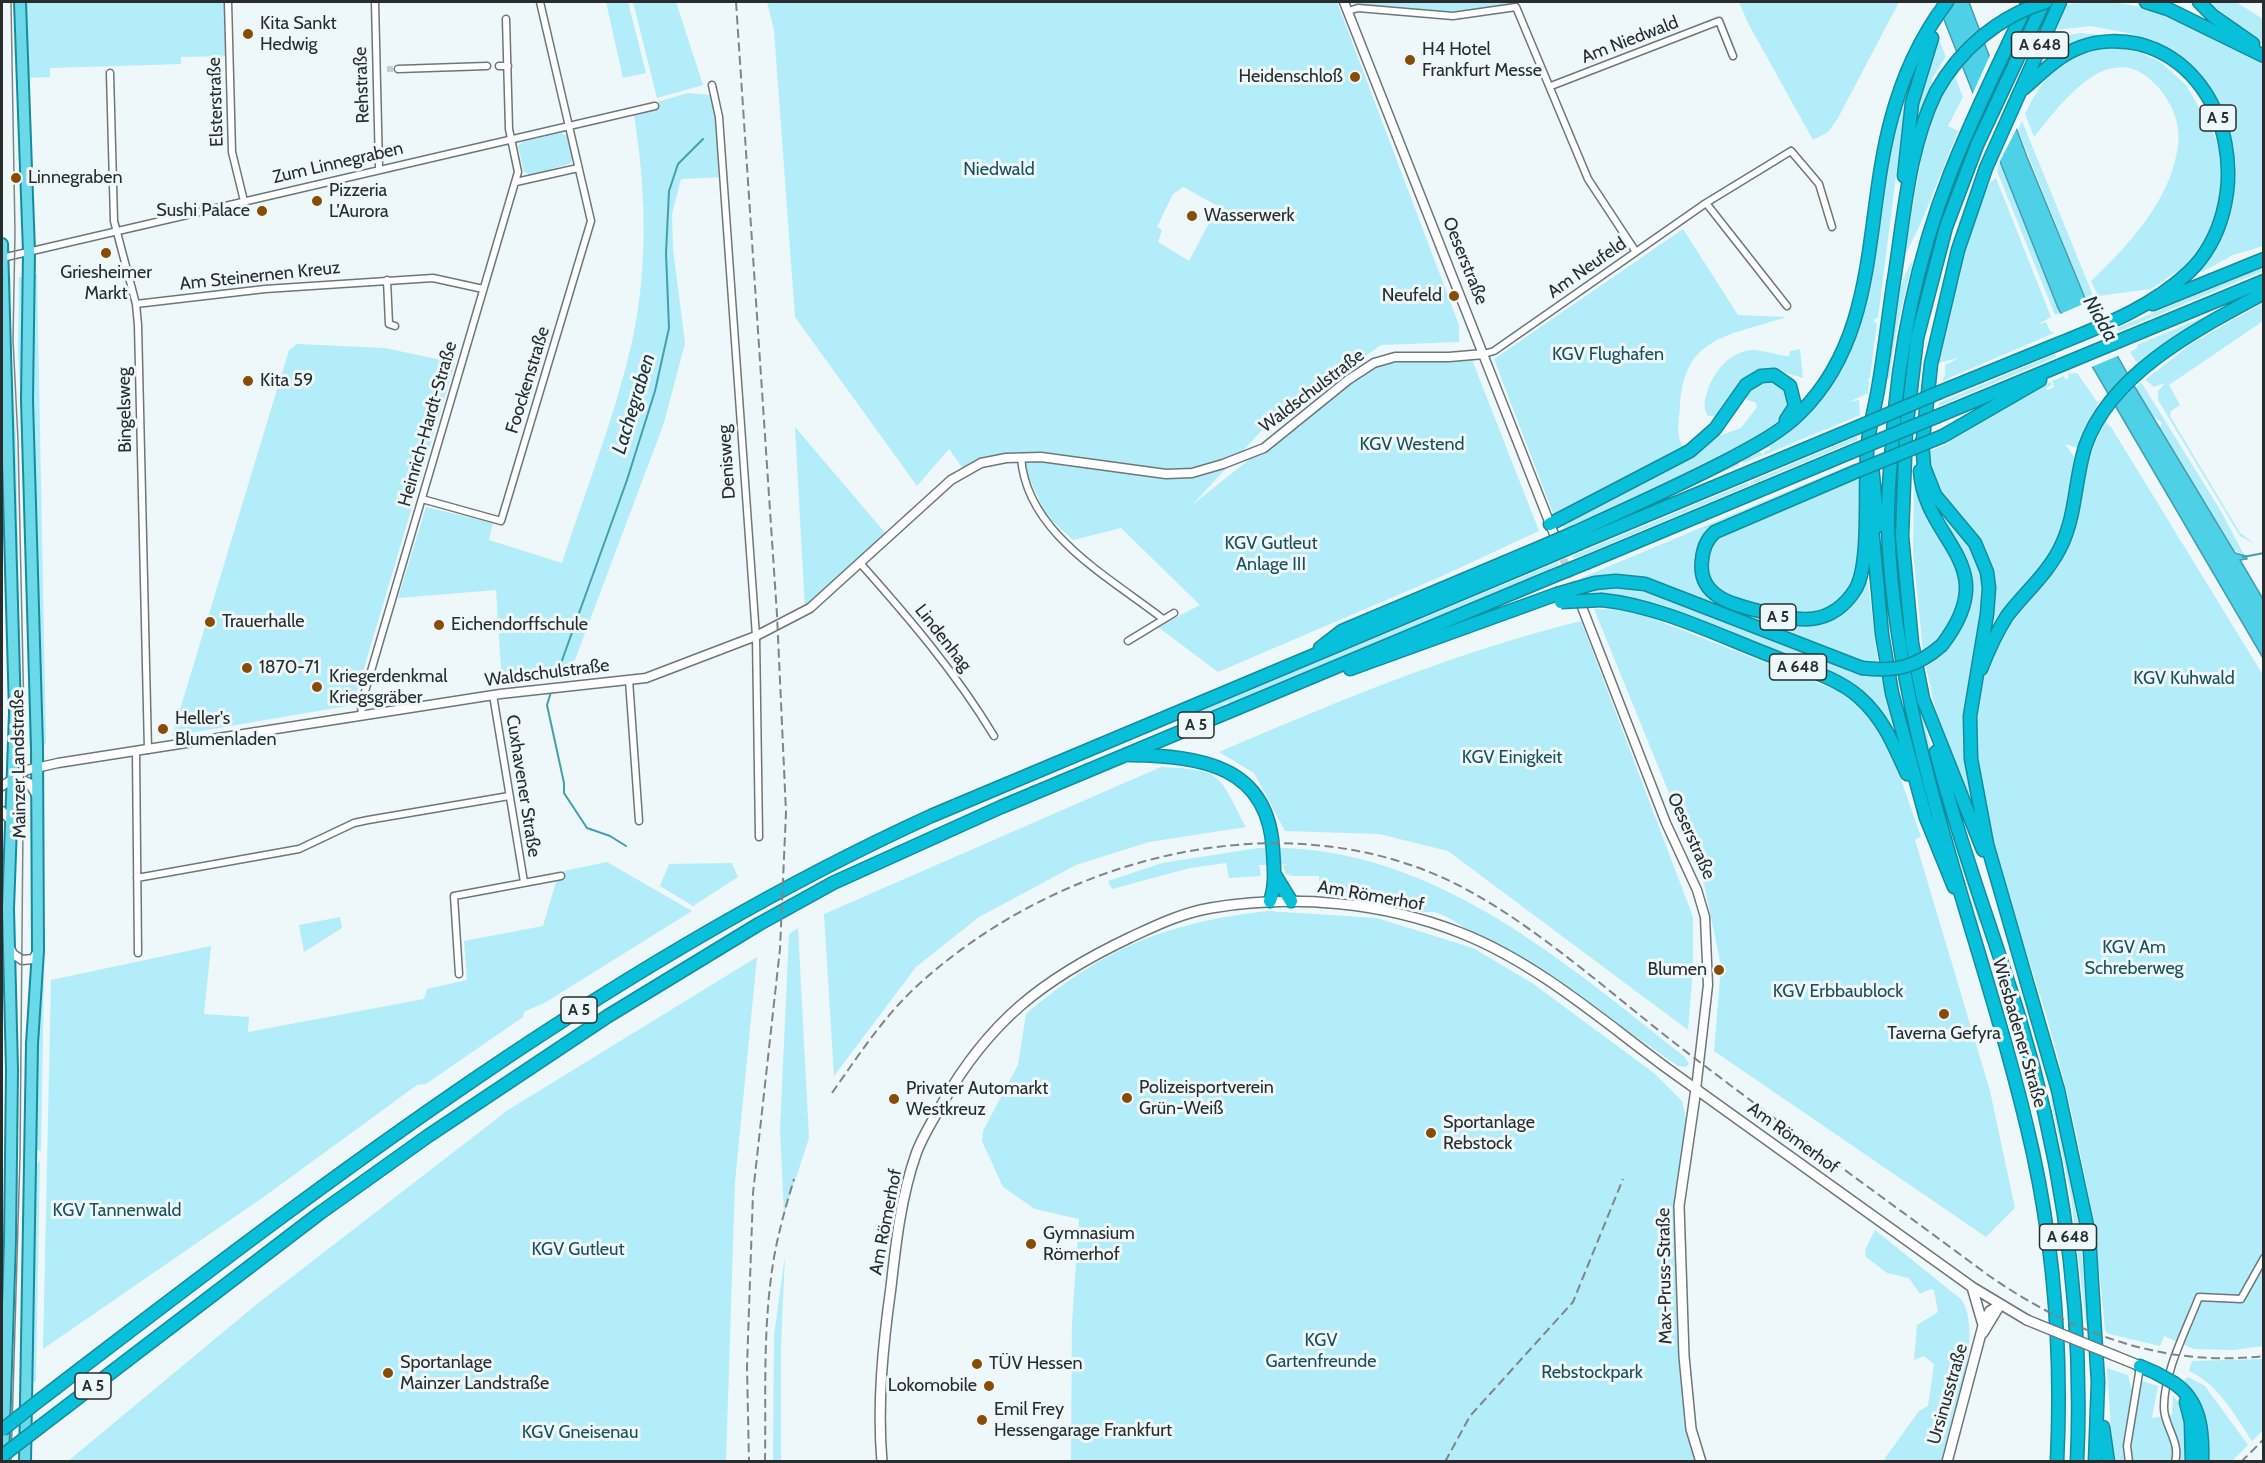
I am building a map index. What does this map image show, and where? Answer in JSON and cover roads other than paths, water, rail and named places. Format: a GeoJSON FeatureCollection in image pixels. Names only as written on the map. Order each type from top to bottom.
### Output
{"type":"FeatureCollection","features":[{"type":"Feature","properties":{"kind":"highway","name":"A 5"},"geometry":{"type":"LineString","coordinates":[[2,1430],[302,1201],[507,1057],[702,935],[802,879],[896,832],[1307,657],[1342,632],[1541,554],[1578,537],[1706,471],[1776,431],[1800,414],[1817,394],[1849,339],[1865,278],[1891,120],[1926,41],[1948,2]]}},
{"type":"Feature","properties":{"kind":"highway","name":"A 648"},"geometry":{"type":"LineString","coordinates":[[1896,621],[1888,529],[1894,407],[1900,356],[1923,256],[1949,175],[2028,2]]}},
{"type":"Feature","properties":{"kind":"highway","name":"A 648"},"geometry":{"type":"LineString","coordinates":[[1998,884],[1923,699],[1912,643],[1902,536],[1911,377],[1934,266],[1977,145],[2045,2]]}},
{"type":"Feature","properties":{"kind":"highway"},"geometry":{"type":"LineString","coordinates":[[1872,461],[1878,390],[1913,157],[1936,92],[1956,61],[1986,33],[2031,6],[2045,2]]}},
{"type":"Feature","properties":{"kind":"highway","name":"A 648"},"geometry":{"type":"LineString","coordinates":[[1502,615],[1559,598],[1595,583],[1616,581],[1645,584],[1862,668],[1901,669],[1926,659],[1942,645],[1954,630],[1964,603],[1964,574],[1958,553],[1924,500],[1920,469],[1931,364],[1948,283],[1986,168],[2060,2]]}},
{"type":"Feature","properties":{"kind":"highway"},"geometry":{"type":"LineString","coordinates":[[2146,2],[2168,9],[2264,54]]}},
{"type":"Feature","properties":{"kind":"highway"},"geometry":{"type":"LineString","coordinates":[[2199,2],[2213,16],[2264,54]]}},
{"type":"Feature","properties":{"kind":"highway","name":"A 5"},"geometry":{"type":"LineString","coordinates":[[1904,210],[1907,132],[1926,41]]}},
{"type":"Feature","properties":{"kind":"highway","name":"A 5"},"geometry":{"type":"LineString","coordinates":[[2023,89],[2047,67],[2071,51],[2098,42],[2130,42],[2161,52],[2175,61],[2200,86],[2216,114],[2229,159],[2228,194],[2211,243],[2190,270],[2119,319]]}},
{"type":"Feature","properties":{"kind":"highway","name":"A 5"},"geometry":{"type":"LineString","coordinates":[[1578,537],[1858,427],[2264,259]]}},
{"type":"Feature","properties":{"kind":"highway","name":"A 5"},"geometry":{"type":"LineString","coordinates":[[2,1456],[320,1213],[419,1142],[556,1049],[714,950],[833,883],[1001,807],[1126,754],[1938,416],[2125,341],[2264,281]]}},
{"type":"Feature","properties":{"kind":"highway"},"geometry":{"type":"LineString","coordinates":[[1973,693],[1997,632],[2019,602],[2041,579],[2062,544],[2083,456],[2101,415],[2124,386],[2193,333],[2264,294]]}},
{"type":"Feature","properties":{"kind":"highway","name":"A 5"},"geometry":{"type":"LineString","coordinates":[[1878,390],[1868,441],[1863,564],[1856,589],[1846,602],[1825,616],[1796,621],[1727,602],[1710,590],[1702,574],[1702,557],[1709,537],[1715,532],[1855,472],[1943,436],[2069,363]]}},
{"type":"Feature","properties":{"kind":"highway"},"geometry":{"type":"LineString","coordinates":[[1552,529],[1690,451],[1715,429],[1746,385],[1761,376],[1778,376],[1790,386],[1795,398],[1793,411],[1776,431]]}},
{"type":"Feature","properties":{"kind":"highway"},"geometry":{"type":"LineString","coordinates":[[1922,441],[1924,467],[1935,495],[1974,543],[1987,572],[1989,588],[1987,614],[1973,693],[1969,740],[1971,759],[1978,803],[1998,884],[2043,1032],[2076,1169],[2089,1235],[2096,1310],[2098,1382],[2096,1461]]}},
{"type":"Feature","properties":{"kind":"highway","name":"A 648"},"geometry":{"type":"LineString","coordinates":[[1872,461],[1885,571],[1896,621]]}},
{"type":"Feature","properties":{"kind":"highway","name":"A 648"},"geometry":{"type":"LineString","coordinates":[[1872,461],[1869,498],[1882,633],[1896,712],[1926,818],[1943,866],[1965,909]]}},
{"type":"Feature","properties":{"kind":"highway","name":"A 648"},"geometry":{"type":"LineString","coordinates":[[1559,598],[1602,600],[1639,607],[1830,679],[1850,691],[1874,711],[1890,735],[1926,818]]}},
{"type":"Feature","properties":{"kind":"highway","name":"A 5"},"geometry":{"type":"LineString","coordinates":[[1266,696],[1502,615]]}},
{"type":"Feature","properties":{"kind":"highway","name":"Wiesbadener Straße"},"geometry":{"type":"LineString","coordinates":[[1896,621],[1902,666],[1917,735],[2020,1102],[2044,1214],[2056,1311],[2059,1363],[2057,1461]]}},
{"type":"Feature","properties":{"kind":"highway","name":"Wiesbadener Straße"},"geometry":{"type":"LineString","coordinates":[[1923,699],[1958,829],[2019,1018],[2053,1150],[2065,1216],[2076,1304],[2080,1378],[2077,1461]]}},
{"type":"Feature","properties":{"kind":"highway"},"geometry":{"type":"LineString","coordinates":[[1126,754],[1193,759],[1223,768],[1240,778],[1258,798],[1268,819],[1275,874],[1270,901]]}},
{"type":"Feature","properties":{"kind":"highway"},"geometry":{"type":"LineString","coordinates":[[1275,874],[1291,901]]}},
{"type":"Feature","properties":{"kind":"highway"},"geometry":{"type":"LineString","coordinates":[[2140,1366],[2174,1383],[2188,1395],[2198,1414],[2202,1461]]}},
{"type":"Feature","properties":{"kind":"highway"},"geometry":{"type":"LineString","coordinates":[[2098,1382],[2108,1461]]}},
{"type":"Feature","properties":{"kind":"highway"},"geometry":{"type":"LineString","coordinates":[[2174,1383],[2188,1409],[2192,1461]]}},
{"type":"Feature","properties":{"kind":"main road","name":"Mainzer Landstraße"},"geometry":{"type":"LineString","coordinates":[[20,2],[29,252],[27,400],[37,767],[38,951],[32,1044],[25,1461]]}},
{"type":"Feature","properties":{"kind":"main road","name":"Mainzer Landstraße"},"geometry":{"type":"LineString","coordinates":[[2,244],[15,713],[8,943],[12,1070],[3,1461]]}},
{"type":"Feature","properties":{"kind":"main road","name":"Am Römerhof"},"geometry":{"type":"LineString","coordinates":[[882,1461],[885,1327],[902,1204],[917,1151],[951,1088],[976,1049],[1016,1007],[1057,976],[1111,947],[1166,921],[1196,912],[1270,901],[1291,901],[1389,912],[1458,932],[1484,943],[1566,995],[1972,1287],[2026,1320],[2140,1366]]}},
{"type":"Feature","properties":{"kind":"main road","name":"Max-Pruss-Straße"},"geometry":{"type":"LineString","coordinates":[[1696,1089],[1680,1206],[1685,1367],[1691,1429],[1701,1461]]}},
{"type":"Feature","properties":{"kind":"main road","name":"Ursinusstraße"},"geometry":{"type":"LineString","coordinates":[[1972,1287],[1982,1330]]}},
{"type":"Feature","properties":{"kind":"main road","name":"Ursinusstraße"},"geometry":{"type":"LineString","coordinates":[[1947,1461],[1982,1330],[2000,1305]]}},
{"type":"Feature","properties":{"kind":"street","name":"Elsterstraße"},"geometry":{"type":"LineString","coordinates":[[228,2],[232,152],[244,201]]}},
{"type":"Feature","properties":{"kind":"street","name":"Rehstraße"},"geometry":{"type":"LineString","coordinates":[[375,2],[379,168]]}},
{"type":"Feature","properties":{"kind":"street","name":"Foockenstraße"},"geometry":{"type":"LineString","coordinates":[[422,498],[501,521],[591,221],[540,2]]}},
{"type":"Feature","properties":{"kind":"street","name":"Oeserstraße"},"geometry":{"type":"LineString","coordinates":[[1344,2],[1552,529]]}},
{"type":"Feature","properties":{"kind":"street"},"geometry":{"type":"LineString","coordinates":[[1348,11],[1358,8],[1453,16],[1516,7],[1588,179],[1636,252]]}},
{"type":"Feature","properties":{"kind":"street","name":"Heinrich-Hardt-Straße"},"geometry":{"type":"LineString","coordinates":[[362,716],[361,705],[516,182],[518,172],[511,139],[506,19]]}},
{"type":"Feature","properties":{"kind":"street","name":"Am Niedwald"},"geometry":{"type":"LineString","coordinates":[[1551,86],[1719,21],[1733,56]]}},
{"type":"Feature","properties":{"kind":"street"},"geometry":{"type":"LineString","coordinates":[[398,69],[487,66]]}},
{"type":"Feature","properties":{"kind":"street"},"geometry":{"type":"LineString","coordinates":[[499,66],[508,66]]}},
{"type":"Feature","properties":{"kind":"street"},"geometry":{"type":"LineString","coordinates":[[377,69],[387,69]]}},
{"type":"Feature","properties":{"kind":"street","name":"Bingelsweg"},"geometry":{"type":"LineString","coordinates":[[110,73],[113,208],[136,304],[148,750]]}},
{"type":"Feature","properties":{"kind":"street","name":"Denisweg"},"geometry":{"type":"LineString","coordinates":[[712,86],[719,117],[756,636],[759,837]]}},
{"type":"Feature","properties":{"kind":"street","name":"Zum Linnegraben"},"geometry":{"type":"LineString","coordinates":[[2,258],[379,168],[655,106]]}},
{"type":"Feature","properties":{"kind":"street","name":"Am Neufeld"},"geometry":{"type":"LineString","coordinates":[[1484,354],[1494,351],[1706,203],[1791,151],[1819,184],[1832,227]]}},
{"type":"Feature","properties":{"kind":"street"},"geometry":{"type":"LineString","coordinates":[[516,182],[578,168]]}},
{"type":"Feature","properties":{"kind":"street"},"geometry":{"type":"LineString","coordinates":[[1706,203],[1787,306]]}},
{"type":"Feature","properties":{"kind":"street","name":"Am Steinernen Kreuz"},"geometry":{"type":"LineString","coordinates":[[136,304],[265,289],[433,278],[483,289]]}},
{"type":"Feature","properties":{"kind":"street"},"geometry":{"type":"LineString","coordinates":[[387,280],[389,324],[395,326]]}},
{"type":"Feature","properties":{"kind":"street","name":"Waldschulstraße"},"geometry":{"type":"LineString","coordinates":[[2,786],[37,767],[492,695],[629,680],[663,672],[756,636],[810,608],[951,480],[981,463],[1021,457],[1041,457],[1166,474],[1192,473],[1264,448],[1348,380],[1374,363],[1395,357],[1449,357],[1484,354]]}},
{"type":"Feature","properties":{"kind":"street"},"geometry":{"type":"LineString","coordinates":[[1021,457],[1022,474],[1040,516],[1066,544],[1163,619]]}},
{"type":"Feature","properties":{"kind":"street","name":"Lindenhag"},"geometry":{"type":"LineString","coordinates":[[861,563],[913,622],[976,706],[994,736]]}},
{"type":"Feature","properties":{"kind":"street","name":"Oeserstraße"},"geometry":{"type":"LineString","coordinates":[[1582,607],[1706,917],[1708,985],[1696,1089]]}},
{"type":"Feature","properties":{"kind":"street"},"geometry":{"type":"LineString","coordinates":[[1128,641],[1174,613]]}},
{"type":"Feature","properties":{"kind":"street"},"geometry":{"type":"LineString","coordinates":[[629,680],[639,821]]}},
{"type":"Feature","properties":{"kind":"street","name":"Cuxhavener Straße"},"geometry":{"type":"LineString","coordinates":[[492,695],[524,882]]}},
{"type":"Feature","properties":{"kind":"street"},"geometry":{"type":"LineString","coordinates":[[136,752],[138,953]]}},
{"type":"Feature","properties":{"kind":"street"},"geometry":{"type":"LineString","coordinates":[[14,778],[29,783],[37,797]]}},
{"type":"Feature","properties":{"kind":"street"},"geometry":{"type":"LineString","coordinates":[[137,878],[299,849],[354,823],[509,796]]}},
{"type":"Feature","properties":{"kind":"street"},"geometry":{"type":"LineString","coordinates":[[2,811],[11,821]]}},
{"type":"Feature","properties":{"kind":"street"},"geometry":{"type":"LineString","coordinates":[[459,974],[454,896],[561,876]]}},
{"type":"Feature","properties":{"kind":"street"},"geometry":{"type":"LineString","coordinates":[[8,943],[13,954],[22,960],[33,959],[38,951]]}},
{"type":"Feature","properties":{"kind":"street"},"geometry":{"type":"LineString","coordinates":[[2175,1461],[2176,1450],[2164,1409],[2164,1401],[2172,1366],[2199,1297],[2241,1299],[2264,1258]]}},
{"type":"Feature","properties":{"kind":"street"},"geometry":{"type":"LineString","coordinates":[[2129,1461],[2127,1446],[2140,1366]]}},
{"type":"Feature","properties":{"kind":"water"},"geometry":{"type":"Polygon","coordinates":[[[1937,2],[1969,2],[2027,157],[2085,298],[2136,389],[2235,553],[2246,556],[2247,559],[2240,560],[2263,599],[2263,658],[2058,308],[1937,2]]]}},
{"type":"Feature","properties":{"kind":"waterway","name":"Lachegraben"},"geometry":{"type":"LineString","coordinates":[[556,677],[627,480],[655,391],[669,328],[666,253],[669,191],[678,164],[703,139]]}},
{"type":"Feature","properties":{"kind":"waterway"},"geometry":{"type":"LineString","coordinates":[[2243,557],[2264,553]]}},
{"type":"Feature","properties":{"kind":"waterway","name":"Lachegraben"},"geometry":{"type":"LineString","coordinates":[[551,692],[547,705],[564,783],[564,793],[587,828],[610,836],[626,846]]}},
{"type":"Feature","properties":{"kind":"tunnel"},"geometry":{"type":"LineString","coordinates":[[387,69],[398,69]]}},
{"type":"Feature","properties":{"kind":"tunnel"},"geometry":{"type":"LineString","coordinates":[[1559,548],[1576,592]]}},
{"type":"Feature","properties":{"kind":"tram line"},"geometry":{"type":"LineString","coordinates":[[11,2],[15,233],[13,340],[18,440],[24,716],[20,1156],[11,1462]]}},
{"type":"Feature","properties":{"kind":"railway"},"geometry":{"type":"LineString","coordinates":[[736,2],[777,615],[786,812],[780,949],[753,1193],[747,1367],[749,1462]]}},
{"type":"Feature","properties":{"kind":"railway"},"geometry":{"type":"LineString","coordinates":[[832,1093],[883,1023],[918,985],[972,942],[1032,906],[1097,877],[1164,856],[1234,845],[1304,844],[1372,854],[1439,876],[1470,891],[1531,930],[1754,1103],[1988,1275],[2019,1295],[2084,1329],[2153,1351],[2226,1358],[2264,1356]]}},
{"type":"Feature","properties":{"kind":"railway"},"geometry":{"type":"LineString","coordinates":[[765,1462],[768,1301],[777,1240],[794,1179]]}},
{"type":"Feature","properties":{"kind":"railway"},"geometry":{"type":"LineString","coordinates":[[1445,1462],[1470,1416],[1573,1302],[1623,1179]]}},
{"type":"Feature","properties":{"kind":"railway"},"geometry":{"type":"LineString","coordinates":[[2241,1462],[2264,1439]]}},
{"type":"Feature","properties":{"kind":"place","name":"Kita Sankt Hedwig"},"geometry":{"type":"Point","coordinates":[248,34]}},
{"type":"Feature","properties":{"kind":"place","name":"H4 Hotel Frankfurt Messe"},"geometry":{"type":"Point","coordinates":[1410,60]}},
{"type":"Feature","properties":{"kind":"place","name":"Heidenschloß"},"geometry":{"type":"Point","coordinates":[1355,77]}},
{"type":"Feature","properties":{"kind":"place","name":"Linnegraben"},"geometry":{"type":"Point","coordinates":[16,178]}},
{"type":"Feature","properties":{"kind":"place","name":"Pizzeria L'Aurora"},"geometry":{"type":"Point","coordinates":[317,201]}},
{"type":"Feature","properties":{"kind":"place","name":"Sushi Palace"},"geometry":{"type":"Point","coordinates":[262,211]}},
{"type":"Feature","properties":{"kind":"place","name":"Wasserwerk"},"geometry":{"type":"Point","coordinates":[1192,216]}},
{"type":"Feature","properties":{"kind":"place","name":"Griesheimer Markt"},"geometry":{"type":"Point","coordinates":[106,253]}},
{"type":"Feature","properties":{"kind":"place","name":"Neufeld"},"geometry":{"type":"Point","coordinates":[1454,296]}},
{"type":"Feature","properties":{"kind":"place","name":"Kita 59"},"geometry":{"type":"Point","coordinates":[248,381]}},
{"type":"Feature","properties":{"kind":"place","name":"Trauerhalle"},"geometry":{"type":"Point","coordinates":[210,622]}},
{"type":"Feature","properties":{"kind":"place","name":"Eichendorffschule"},"geometry":{"type":"Point","coordinates":[439,625]}},
{"type":"Feature","properties":{"kind":"place","name":"1870-71"},"geometry":{"type":"Point","coordinates":[247,668]}},
{"type":"Feature","properties":{"kind":"place","name":"Kriegerdenkmal Kriegsgräber"},"geometry":{"type":"Point","coordinates":[317,687]}},
{"type":"Feature","properties":{"kind":"place","name":"Heller's Blumenladen"},"geometry":{"type":"Point","coordinates":[163,729]}},
{"type":"Feature","properties":{"kind":"place","name":"Blumen"},"geometry":{"type":"Point","coordinates":[1719,970]}},
{"type":"Feature","properties":{"kind":"place","name":"Taverna Gefyra"},"geometry":{"type":"Point","coordinates":[1944,1014]}},
{"type":"Feature","properties":{"kind":"place","name":"Polizeisportverein Grün-Weiß"},"geometry":{"type":"Point","coordinates":[1127,1098]}},
{"type":"Feature","properties":{"kind":"place","name":"Privater Automarkt Westkreuz"},"geometry":{"type":"Point","coordinates":[894,1099]}},
{"type":"Feature","properties":{"kind":"place","name":"Sportanlage Rebstock"},"geometry":{"type":"Point","coordinates":[1431,1133]}},
{"type":"Feature","properties":{"kind":"place","name":"Gymnasium Römerhof"},"geometry":{"type":"Point","coordinates":[1031,1244]}},
{"type":"Feature","properties":{"kind":"place","name":"TÜV Hessen"},"geometry":{"type":"Point","coordinates":[977,1364]}},
{"type":"Feature","properties":{"kind":"place","name":"Sportanlage Mainzer Landstraße"},"geometry":{"type":"Point","coordinates":[388,1373]}},
{"type":"Feature","properties":{"kind":"place","name":"Lokomobile"},"geometry":{"type":"Point","coordinates":[989,1386]}},
{"type":"Feature","properties":{"kind":"place","name":"Emil Frey Hessengarage Frankfurt"},"geometry":{"type":"Point","coordinates":[982,1420]}},
{"type":"Feature","properties":{"kind":"park label","name":"Niedwald"},"geometry":{"type":"Point","coordinates":[999,170]}},
{"type":"Feature","properties":{"kind":"park label","name":"KGV Flughafen"},"geometry":{"type":"Point","coordinates":[1608,355]}},
{"type":"Feature","properties":{"kind":"park label","name":"KGV Westend"},"geometry":{"type":"Point","coordinates":[1412,445]}},
{"type":"Feature","properties":{"kind":"park label","name":"KGV Gutleut Anlage III"},"geometry":{"type":"Point","coordinates":[1271,554]}},
{"type":"Feature","properties":{"kind":"park label","name":"KGV Kuhwald"},"geometry":{"type":"Point","coordinates":[2184,679]}},
{"type":"Feature","properties":{"kind":"park label","name":"KGV Einigkeit"},"geometry":{"type":"Point","coordinates":[1512,758]}},
{"type":"Feature","properties":{"kind":"park label","name":"KGV Am Schreberweg"},"geometry":{"type":"Point","coordinates":[2134,958]}},
{"type":"Feature","properties":{"kind":"park label","name":"KGV Erbbaublock"},"geometry":{"type":"Point","coordinates":[1838,992]}},
{"type":"Feature","properties":{"kind":"park label","name":"KGV Tannenwald"},"geometry":{"type":"Point","coordinates":[117,1211]}},
{"type":"Feature","properties":{"kind":"park label","name":"KGV Gutleut"},"geometry":{"type":"Point","coordinates":[578,1250]}},
{"type":"Feature","properties":{"kind":"park label","name":"KGV Gartenfreunde"},"geometry":{"type":"Point","coordinates":[1321,1351]}},
{"type":"Feature","properties":{"kind":"park label","name":"Rebstockpark"},"geometry":{"type":"Point","coordinates":[1592,1373]}},
{"type":"Feature","properties":{"kind":"park label","name":"KGV Gneisenau"},"geometry":{"type":"Point","coordinates":[580,1433]}},
{"type":"Feature","properties":{"kind":"water label","name":"Nidda"},"geometry":{"type":"Point","coordinates":[2100,319]}}]}
